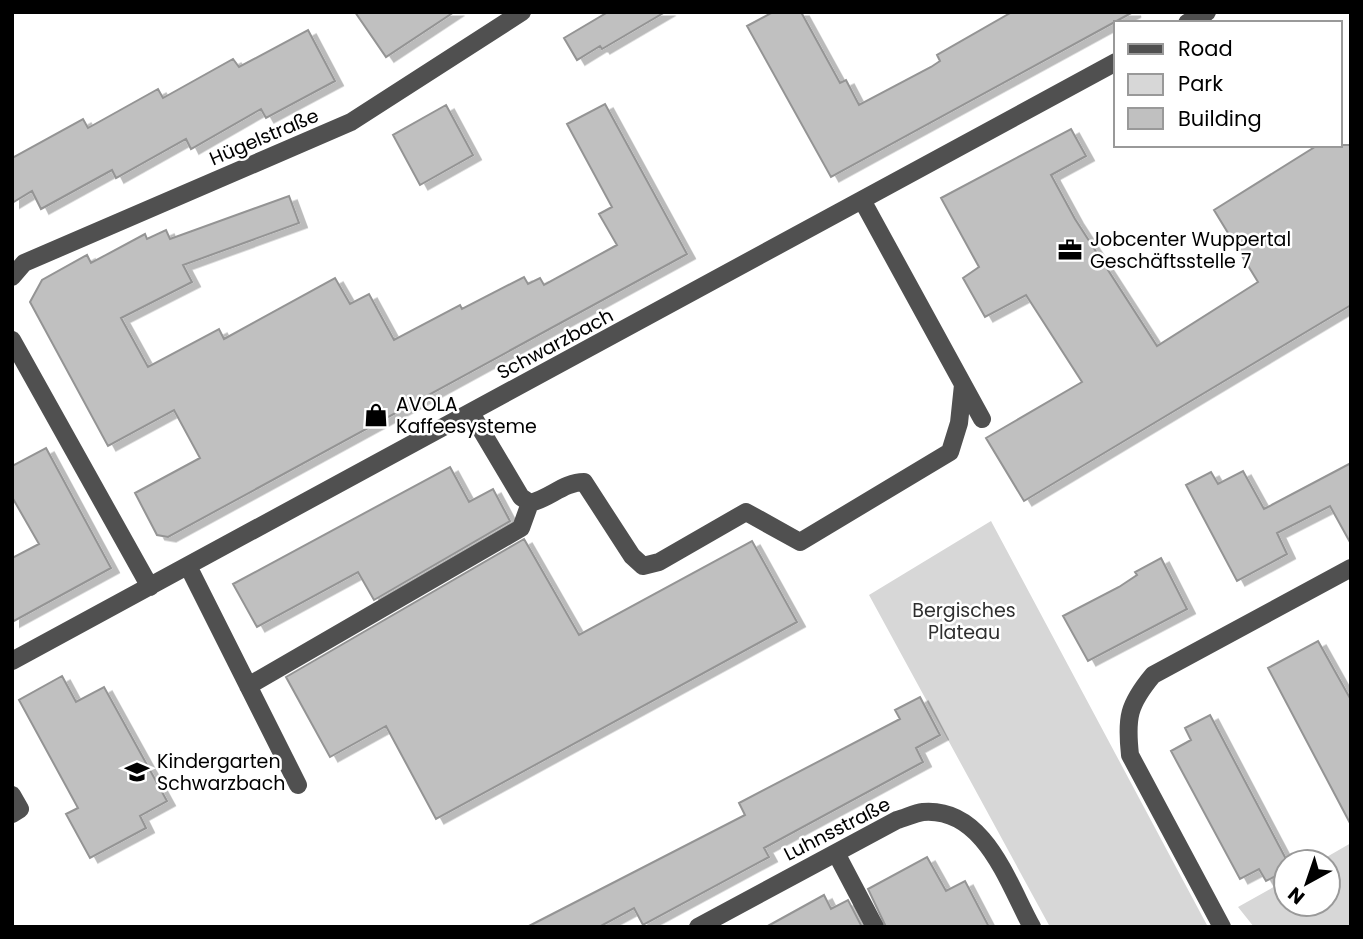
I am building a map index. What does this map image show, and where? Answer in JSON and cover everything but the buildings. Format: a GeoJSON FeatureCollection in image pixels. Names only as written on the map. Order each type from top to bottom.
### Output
{"type":"FeatureCollection","features":[{"type":"Feature","properties":{"kind":"street","name":"Hügelstraße"},"geometry":{"type":"LineString","coordinates":[[12,277],[24,263],[351,122],[522,12]]}},
{"type":"Feature","properties":{"kind":"street"},"geometry":{"type":"LineString","coordinates":[[1191,21],[1207,12]]}},
{"type":"Feature","properties":{"kind":"street","name":"Schwarzbach"},"geometry":{"type":"LineString","coordinates":[[12,661],[1114,63]]}},
{"type":"Feature","properties":{"kind":"street"},"geometry":{"type":"LineString","coordinates":[[862,200],[982,419]]}},
{"type":"Feature","properties":{"kind":"street"},"geometry":{"type":"LineString","coordinates":[[12,340],[150,587]]}},
{"type":"Feature","properties":{"kind":"street"},"geometry":{"type":"LineString","coordinates":[[248,687],[521,528],[530,503],[573,482],[584,482],[632,556],[643,566],[659,562],[746,512],[800,542],[950,452],[959,423],[963,384]]}},
{"type":"Feature","properties":{"kind":"street"},"geometry":{"type":"LineString","coordinates":[[471,413],[521,497],[530,503]]}},
{"type":"Feature","properties":{"kind":"street"},"geometry":{"type":"LineString","coordinates":[[188,566],[298,785]]}},
{"type":"Feature","properties":{"kind":"street"},"geometry":{"type":"LineString","coordinates":[[1222,927],[1130,755],[1126,725],[1133,698],[1153,675],[1351,568]]}},
{"type":"Feature","properties":{"kind":"street"},"geometry":{"type":"LineString","coordinates":[[12,795],[20,809],[12,814]]}},
{"type":"Feature","properties":{"kind":"street","name":"Luhnsstraße"},"geometry":{"type":"LineString","coordinates":[[698,927],[897,820],[923,812],[947,815],[971,826],[987,844],[1032,927]]}},
{"type":"Feature","properties":{"kind":"street"},"geometry":{"type":"LineString","coordinates":[[836,853],[875,927]]}},
{"type":"Feature","properties":{"kind":"green space","name":"Bergisches Plateau"},"geometry":{"type":"Polygon","coordinates":[[[991,521],[1208,927],[1050,927],[869,595],[991,521]]]}},
{"type":"Feature","properties":{"kind":"green space"},"geometry":{"type":"Polygon","coordinates":[[[1351,843],[1351,927],[1254,927],[1238,907],[1272,888],[1272,918],[1342,918],[1342,848],[1351,843]]]}},
{"type":"Feature","properties":{"kind":"place","name":"Jobcenter Wuppertal Geschäftsstelle 7"},"geometry":{"type":"Point","coordinates":[1070,250]}},
{"type":"Feature","properties":{"kind":"place","name":"AVOLA Kaffeesysteme"},"geometry":{"type":"Point","coordinates":[376,415]}},
{"type":"Feature","properties":{"kind":"place","name":"Kindergarten Schwarzbach"},"geometry":{"type":"Point","coordinates":[137,772]}}]}
